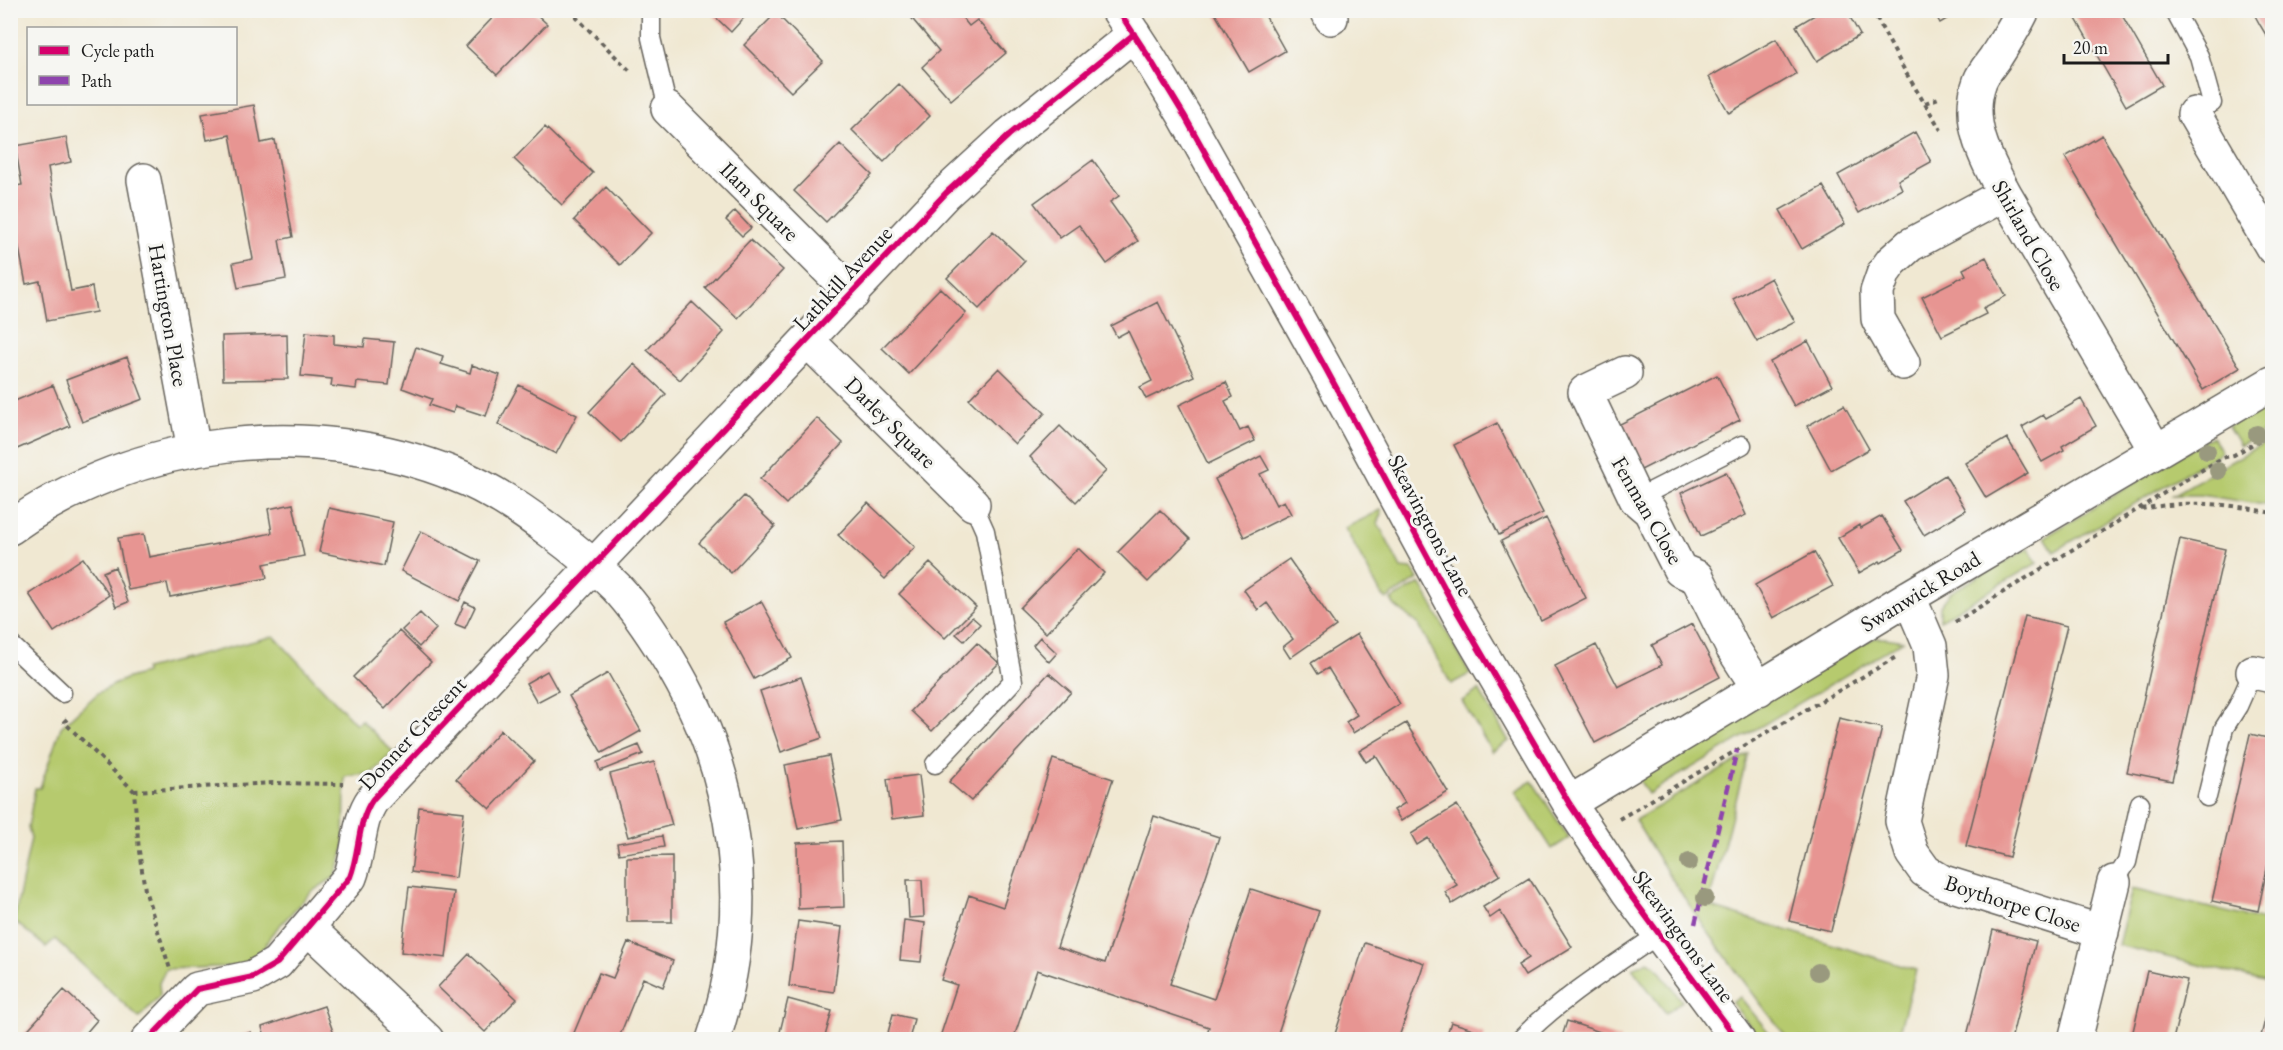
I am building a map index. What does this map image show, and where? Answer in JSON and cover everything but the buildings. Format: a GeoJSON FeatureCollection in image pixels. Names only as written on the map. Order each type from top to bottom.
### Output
{"type":"FeatureCollection","features":[{"type":"Feature","properties":{"kind":"street","name":"Shirland Close"},"geometry":{"type":"LineString","coordinates":[[2023,10],[2016,26],[1981,80],[1975,114],[1978,133],[1988,163],[2005,195],[2156,451]]}},
{"type":"Feature","properties":{"kind":"street","name":"Lathkill Avenue"},"geometry":{"type":"LineString","coordinates":[[595,567],[946,193],[1065,88],[1126,22]]}},
{"type":"Feature","properties":{"kind":"street","name":"Skeavingtons Lane"},"geometry":{"type":"LineString","coordinates":[[1126,22],[1167,87],[1320,359],[1468,632],[1569,803],[1659,934],[1738,1040]]}},
{"type":"Feature","properties":{"kind":"street","name":"Ilam Square"},"geometry":{"type":"LineString","coordinates":[[668,109],[853,294]]}},
{"type":"Feature","properties":{"kind":"street"},"geometry":{"type":"LineString","coordinates":[[2193,115],[2272,247]]}},
{"type":"Feature","properties":{"kind":"street","name":"Hartington Place"},"geometry":{"type":"LineString","coordinates":[[144,180],[194,450]]}},
{"type":"Feature","properties":{"kind":"street"},"geometry":{"type":"LineString","coordinates":[[1903,363],[1878,319],[1877,292],[1884,272],[1892,261],[1910,245],[2005,195]]}},
{"type":"Feature","properties":{"kind":"street","name":"Darley Square"},"geometry":{"type":"LineString","coordinates":[[808,341],[973,504]]}},
{"type":"Feature","properties":{"kind":"street","name":"Fenman Close"},"geometry":{"type":"LineString","coordinates":[[1624,373],[1585,392],[1636,499],[1650,511],[1680,570],[1697,576],[1732,647],[1759,689]]}},
{"type":"Feature","properties":{"kind":"street","name":"Swanwick Road"},"geometry":{"type":"LineString","coordinates":[[1569,803],[1909,597],[2272,383]]}},
{"type":"Feature","properties":{"kind":"street"},"geometry":{"type":"LineString","coordinates":[[10,528],[43,507],[95,481],[163,457],[231,444],[273,442],[361,447],[412,459],[457,475],[492,492],[530,516],[595,567],[631,604],[680,677],[700,717],[727,796],[738,874],[730,976],[713,1040]]}},
{"type":"Feature","properties":{"kind":"street","name":"Donner Crescent"},"geometry":{"type":"LineString","coordinates":[[148,1040],[197,989],[239,981],[264,972],[278,963],[350,877],[357,860],[367,808],[595,567]]}},
{"type":"Feature","properties":{"kind":"street","name":"Boythorpe Close"},"geometry":{"type":"LineString","coordinates":[[1909,597],[1930,646],[1933,675],[1902,821],[1912,853],[1925,871],[1942,882],[2102,932]]}},
{"type":"Feature","properties":{"kind":"street","name":"Boythorpe Close"},"geometry":{"type":"LineString","coordinates":[[2075,1040],[2114,882]]}},
{"type":"Feature","properties":{"kind":"street"},"geometry":{"type":"LineString","coordinates":[[308,928],[427,1040]]}},
{"type":"Feature","properties":{"kind":"lane"},"geometry":{"type":"LineString","coordinates":[[651,10],[651,38],[668,109]]}},
{"type":"Feature","properties":{"kind":"lane"},"geometry":{"type":"LineString","coordinates":[[2174,10],[2199,56],[2193,115]]}},
{"type":"Feature","properties":{"kind":"lane"},"geometry":{"type":"LineString","coordinates":[[1636,499],[1742,445]]}},
{"type":"Feature","properties":{"kind":"lane"},"geometry":{"type":"LineString","coordinates":[[935,764],[1013,681],[985,531],[973,504]]}},
{"type":"Feature","properties":{"kind":"lane"},"geometry":{"type":"LineString","coordinates":[[10,644],[62,693]]}},
{"type":"Feature","properties":{"kind":"lane"},"geometry":{"type":"LineString","coordinates":[[2207,797],[2224,728],[2263,674]]}},
{"type":"Feature","properties":{"kind":"lane","name":"Boythorpe Close"},"geometry":{"type":"LineString","coordinates":[[2114,882],[2127,862],[2140,803]]}},
{"type":"Feature","properties":{"kind":"lane"},"geometry":{"type":"LineString","coordinates":[[1520,1040],[1580,990],[1659,934]]}},
{"type":"Feature","properties":{"kind":"path"},"geometry":{"type":"LineString","coordinates":[[569,10],[668,109]]}},
{"type":"Feature","properties":{"kind":"path"},"geometry":{"type":"LineString","coordinates":[[1872,10],[1906,74],[1943,134]]}},
{"type":"Feature","properties":{"kind":"path"},"geometry":{"type":"LineString","coordinates":[[2138,509],[2198,502],[2239,506],[2272,513]]}},
{"type":"Feature","properties":{"kind":"path"},"geometry":{"type":"LineString","coordinates":[[62,693],[75,710],[64,722],[134,791],[145,890],[182,1003]]}},
{"type":"Feature","properties":{"kind":"path"},"geometry":{"type":"LineString","coordinates":[[134,791],[273,783],[388,784]]}},
{"type":"Feature","properties":{"kind":"green space"},"geometry":{"type":"Polygon","coordinates":[[[2272,401],[2272,427],[2240,446],[2228,426],[2272,401]]]}},
{"type":"Feature","properties":{"kind":"green space"},"geometry":{"type":"Polygon","coordinates":[[[2212,436],[2221,452],[2054,552],[2045,537],[2212,436]]]}},
{"type":"Feature","properties":{"kind":"green space"},"geometry":{"type":"Polygon","coordinates":[[[2272,438],[2272,506],[2201,495],[2173,495],[2272,438]]]}},
{"type":"Feature","properties":{"kind":"green space"},"geometry":{"type":"Polygon","coordinates":[[[1381,510],[1382,514],[1378,523],[1401,568],[1412,569],[1418,579],[1387,599],[1381,594],[1345,528],[1381,510]]]}},
{"type":"Feature","properties":{"kind":"green space"},"geometry":{"type":"Polygon","coordinates":[[[2029,548],[2037,563],[1940,620],[1940,606],[1951,592],[2029,548]]]}},
{"type":"Feature","properties":{"kind":"green space"},"geometry":{"type":"Polygon","coordinates":[[[1420,583],[1470,674],[1451,684],[1418,624],[1395,606],[1391,600],[1420,583]]]}},
{"type":"Feature","properties":{"kind":"green space"},"geometry":{"type":"Polygon","coordinates":[[[274,636],[356,724],[361,720],[393,752],[372,773],[345,777],[344,849],[335,877],[311,892],[271,935],[258,959],[245,966],[166,969],[159,983],[160,995],[139,1018],[55,939],[46,947],[14,921],[31,838],[28,827],[35,788],[40,788],[61,727],[98,693],[125,679],[145,673],[145,669],[274,636]]]}},
{"type":"Feature","properties":{"kind":"green space"},"geometry":{"type":"Polygon","coordinates":[[[1875,638],[1903,641],[1648,794],[1638,778],[1875,638]]]}},
{"type":"Feature","properties":{"kind":"green space"},"geometry":{"type":"Polygon","coordinates":[[[1479,690],[1509,741],[1492,752],[1462,701],[1479,690]]]}},
{"type":"Feature","properties":{"kind":"green space"},"geometry":{"type":"Polygon","coordinates":[[[1748,754],[1708,906],[1916,970],[1897,1039],[1788,1039],[1708,932],[1635,820],[1748,754]]]}},
{"type":"Feature","properties":{"kind":"green space"},"geometry":{"type":"Polygon","coordinates":[[[1532,781],[1569,838],[1552,849],[1515,791],[1532,781]]]}},
{"type":"Feature","properties":{"kind":"green space"},"geometry":{"type":"Polygon","coordinates":[[[2132,889],[2272,923],[2272,983],[2118,945],[2132,889]]]}},
{"type":"Feature","properties":{"kind":"green space"},"geometry":{"type":"Polygon","coordinates":[[[1648,961],[1655,965],[1682,1001],[1666,1013],[1632,968],[1648,961]]]}},
{"type":"Feature","properties":{"kind":"green space"},"geometry":{"type":"Polygon","coordinates":[[[1740,997],[1774,1039],[1760,1039],[1732,1003],[1740,997]]]}},
{"type":"Feature","properties":{"kind":"marked path"},"geometry":{"type":"LineString","coordinates":[[1695,924],[1737,750]]}},
{"type":"Feature","properties":{"kind":"cycle path"},"geometry":{"type":"LineString","coordinates":[[1118,10],[1184,115],[1326,369],[1458,613],[1569,803],[1628,892],[1738,1040]]}},
{"type":"Feature","properties":{"kind":"cycle path"},"geometry":{"type":"LineString","coordinates":[[148,1040],[197,989],[253,977],[277,963],[350,877],[361,827],[373,799],[946,193],[1009,135],[1134,34]]}}]}
